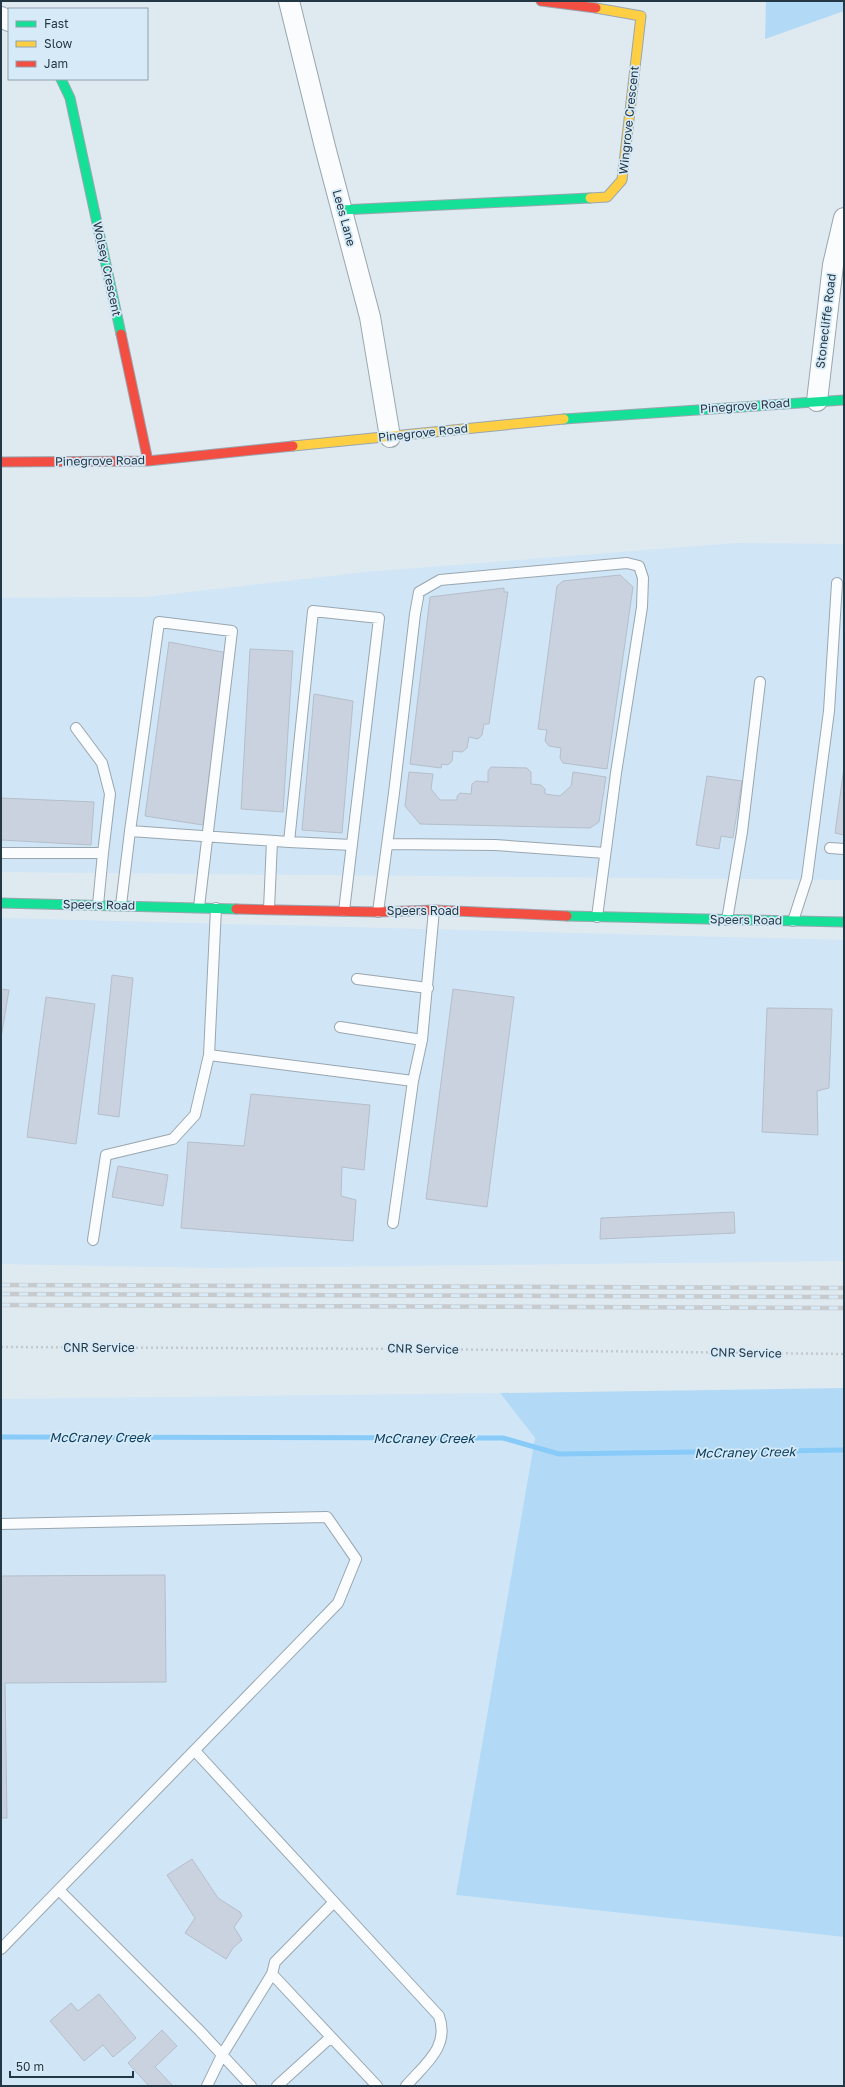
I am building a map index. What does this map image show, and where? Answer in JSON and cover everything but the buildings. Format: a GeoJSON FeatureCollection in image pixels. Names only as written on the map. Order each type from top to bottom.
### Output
{"type":"FeatureCollection","features":[{"type":"Feature","properties":{"kind":"street","name":"Lees Lane"},"geometry":{"type":"LineString","coordinates":[[289,1],[341,210],[370,317],[390,436]]}},
{"type":"Feature","properties":{"kind":"street","name":"Wingrove Crescent"},"geometry":{"type":"LineString","coordinates":[[341,210],[607,197],[622,180],[641,16],[587,6],[541,1]]}},
{"type":"Feature","properties":{"kind":"street","name":"Wolsey Crescent"},"geometry":{"type":"LineString","coordinates":[[61,80],[70,98],[148,461]]}},
{"type":"Feature","properties":{"kind":"street","name":"Stonecliffe Road"},"geometry":{"type":"LineString","coordinates":[[817,401],[833,265],[844,218]]}},
{"type":"Feature","properties":{"kind":"street","name":"Pinegrove Road"},"geometry":{"type":"LineString","coordinates":[[1,462],[148,461],[607,415],[844,400]]}},
{"type":"Feature","properties":{"kind":"street","name":"Speers Road"},"geometry":{"type":"LineString","coordinates":[[1,903],[378,912],[434,910],[597,917],[844,922]]}},
{"type":"Feature","properties":{"kind":"lane"},"geometry":{"type":"LineString","coordinates":[[378,912],[419,592],[440,580],[627,563],[639,566],[643,578],[642,607],[605,853],[597,917]]}},
{"type":"Feature","properties":{"kind":"lane"},"geometry":{"type":"LineString","coordinates":[[792,921],[807,878],[829,711],[837,583]]}},
{"type":"Feature","properties":{"kind":"lane"},"geometry":{"type":"LineString","coordinates":[[289,842],[313,611],[379,618],[344,911]]}},
{"type":"Feature","properties":{"kind":"lane"},"geometry":{"type":"LineString","coordinates":[[121,906],[158,622],[232,631],[199,907]]}},
{"type":"Feature","properties":{"kind":"lane"},"geometry":{"type":"LineString","coordinates":[[728,920],[742,832],[760,682]]}},
{"type":"Feature","properties":{"kind":"lane"},"geometry":{"type":"LineString","coordinates":[[76,728],[102,763],[110,794],[98,905]]}},
{"type":"Feature","properties":{"kind":"lane"},"geometry":{"type":"LineString","coordinates":[[130,831],[352,845]]}},
{"type":"Feature","properties":{"kind":"lane"},"geometry":{"type":"LineString","coordinates":[[269,909],[272,841]]}},
{"type":"Feature","properties":{"kind":"lane"},"geometry":{"type":"LineString","coordinates":[[387,844],[495,845],[605,853]]}},
{"type":"Feature","properties":{"kind":"lane"},"geometry":{"type":"LineString","coordinates":[[830,848],[844,848]]}},
{"type":"Feature","properties":{"kind":"lane"},"geometry":{"type":"LineString","coordinates":[[1,852],[103,853]]}},
{"type":"Feature","properties":{"kind":"lane"},"geometry":{"type":"LineString","coordinates":[[93,1240],[106,1155],[173,1139],[195,1115],[209,1055],[216,908]]}},
{"type":"Feature","properties":{"kind":"lane"},"geometry":{"type":"LineString","coordinates":[[393,1223],[413,1082],[422,1040],[434,910]]}},
{"type":"Feature","properties":{"kind":"lane"},"geometry":{"type":"LineString","coordinates":[[357,979],[428,988]]}},
{"type":"Feature","properties":{"kind":"lane"},"geometry":{"type":"LineString","coordinates":[[340,1027],[422,1040]]}},
{"type":"Feature","properties":{"kind":"lane"},"geometry":{"type":"LineString","coordinates":[[209,1055],[413,1082]]}},
{"type":"Feature","properties":{"kind":"lane"},"geometry":{"type":"LineString","coordinates":[[1,1524],[327,1517],[356,1559],[338,1603],[195,1752],[1,1949]]}},
{"type":"Feature","properties":{"kind":"lane"},"geometry":{"type":"LineString","coordinates":[[195,1752],[439,2016],[442,2031],[439,2047],[406,2086]]}},
{"type":"Feature","properties":{"kind":"lane"},"geometry":{"type":"LineString","coordinates":[[59,1890],[200,2031],[251,2086]]}},
{"type":"Feature","properties":{"kind":"lane"},"geometry":{"type":"LineString","coordinates":[[207,2086],[222,2055],[272,1974],[275,1962],[333,1903]]}},
{"type":"Feature","properties":{"kind":"lane"},"geometry":{"type":"LineString","coordinates":[[272,1974],[377,2086]]}},
{"type":"Feature","properties":{"kind":"lane"},"geometry":{"type":"LineString","coordinates":[[278,2086],[331,2037]]}},
{"type":"Feature","properties":{"kind":"path","name":"CNR Service"},"geometry":{"type":"LineString","coordinates":[[1,1347],[418,1349],[844,1354]]}},
{"type":"Feature","properties":{"kind":"shaded area"},"geometry":{"type":"Polygon","coordinates":[[[766,1],[844,1],[844,11],[765,39],[766,1]]]}},
{"type":"Feature","properties":{"kind":"shaded area"},"geometry":{"type":"Polygon","coordinates":[[[736,543],[844,544],[844,880],[1,872],[1,598],[145,597],[366,572],[736,543]]]}},
{"type":"Feature","properties":{"kind":"shaded area"},"geometry":{"type":"Polygon","coordinates":[[[1,918],[844,940],[844,1261],[214,1268],[1,1264],[1,918]]]}},
{"type":"Feature","properties":{"kind":"shaded area"},"geometry":{"type":"Polygon","coordinates":[[[844,1388],[844,1937],[456,1895],[535,1438],[500,1393],[844,1388]]]}},
{"type":"Feature","properties":{"kind":"shaded area"},"geometry":{"type":"Polygon","coordinates":[[[500,1393],[535,1438],[456,1895],[844,1937],[844,2086],[1,2086],[1,1399],[500,1393]]]}},
{"type":"Feature","properties":{"kind":"waterway","name":"McCraney Creek"},"geometry":{"type":"LineString","coordinates":[[1,1437],[503,1438],[559,1454],[844,1450]]}},
{"type":"Feature","properties":{"kind":"railway"},"geometry":{"type":"LineString","coordinates":[[1,1285],[844,1288]]}},
{"type":"Feature","properties":{"kind":"railway"},"geometry":{"type":"LineString","coordinates":[[1,1294],[844,1297]]}},
{"type":"Feature","properties":{"kind":"railway"},"geometry":{"type":"LineString","coordinates":[[1,1305],[844,1308]]}},
{"type":"Feature","properties":{"kind":"traffic: fast"},"geometry":{"type":"LineString","coordinates":[[61,80],[70,98],[121,334]]}},
{"type":"Feature","properties":{"kind":"traffic: fast"},"geometry":{"type":"LineString","coordinates":[[341,210],[590,198]]}},
{"type":"Feature","properties":{"kind":"traffic: fast"},"geometry":{"type":"LineString","coordinates":[[564,419],[844,400]]}},
{"type":"Feature","properties":{"kind":"traffic: fast"},"geometry":{"type":"LineString","coordinates":[[1,903],[236,909]]}},
{"type":"Feature","properties":{"kind":"traffic: fast"},"geometry":{"type":"LineString","coordinates":[[567,916],[844,922]]}},
{"type":"Feature","properties":{"kind":"traffic: slow"},"geometry":{"type":"LineString","coordinates":[[590,198],[607,197],[622,180],[641,16],[596,8]]}},
{"type":"Feature","properties":{"kind":"traffic: slow"},"geometry":{"type":"LineString","coordinates":[[293,446],[564,419]]}},
{"type":"Feature","properties":{"kind":"traffic: jam"},"geometry":{"type":"LineString","coordinates":[[541,1],[596,8]]}},
{"type":"Feature","properties":{"kind":"traffic: jam"},"geometry":{"type":"LineString","coordinates":[[121,334],[148,461]]}},
{"type":"Feature","properties":{"kind":"traffic: jam"},"geometry":{"type":"LineString","coordinates":[[1,462],[148,461],[293,446]]}},
{"type":"Feature","properties":{"kind":"traffic: jam"},"geometry":{"type":"LineString","coordinates":[[236,909],[378,912],[434,910],[567,916]]}}]}
